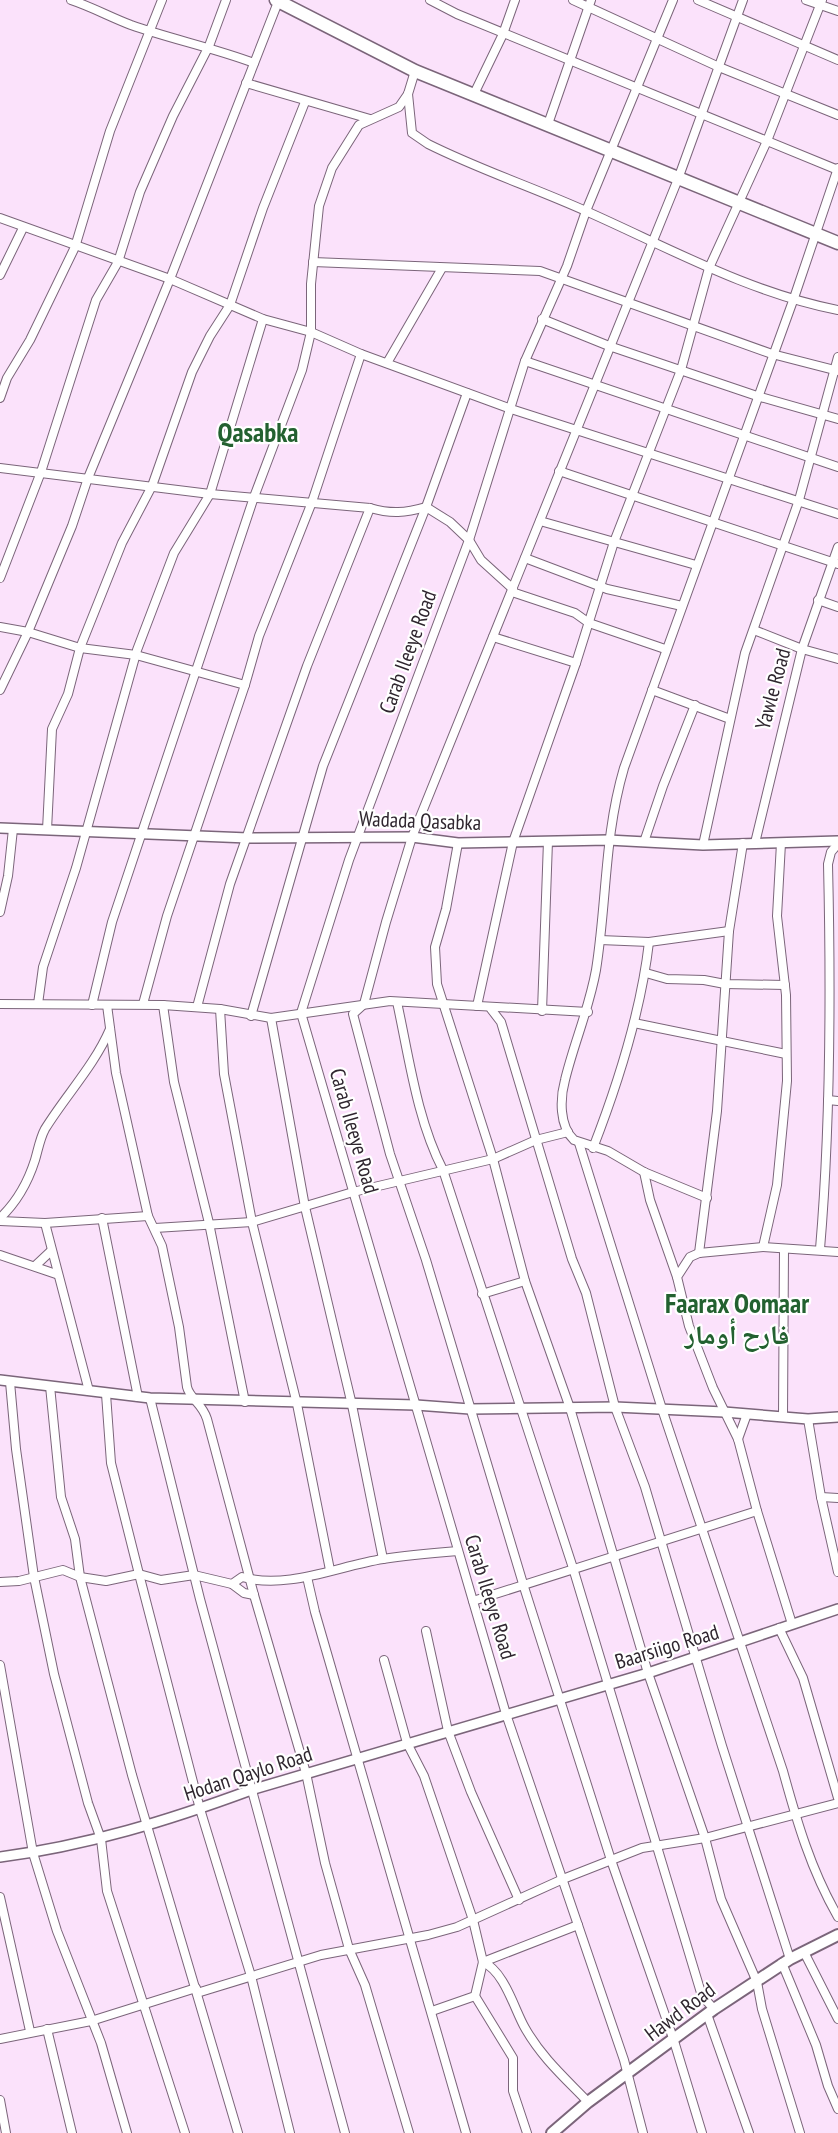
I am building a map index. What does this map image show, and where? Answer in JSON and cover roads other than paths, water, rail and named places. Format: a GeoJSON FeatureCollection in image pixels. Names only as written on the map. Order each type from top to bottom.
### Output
{"type":"FeatureCollection","features":[{"type":"Feature","properties":{"kind":"highway"},"geometry":{"type":"LineString","coordinates":[[277,1],[415,71],[838,243]]}},
{"type":"Feature","properties":{"kind":"main road","name":"Hawd Road"},"geometry":{"type":"LineString","coordinates":[[552,2133],[588,2102],[674,2041],[710,2012],[786,1961],[838,1935]]}},
{"type":"Feature","properties":{"kind":"street"},"geometry":{"type":"LineString","coordinates":[[71,0],[98,9],[130,24],[209,46],[254,63]]}},
{"type":"Feature","properties":{"kind":"street"},"geometry":{"type":"LineString","coordinates":[[98,9],[101,0]]}},
{"type":"Feature","properties":{"kind":"street"},"geometry":{"type":"LineString","coordinates":[[0,398],[7,378],[30,340],[75,247],[110,131],[162,0]]}},
{"type":"Feature","properties":{"kind":"street"},"geometry":{"type":"LineString","coordinates":[[0,578],[41,472],[96,300],[118,262],[140,192],[173,116],[209,46],[226,0]]}},
{"type":"Feature","properties":{"kind":"street"},"geometry":{"type":"LineString","coordinates":[[430,0],[503,34],[571,60],[700,116],[838,170],[729,478],[665,649],[612,808],[600,940],[588,1012],[563,1089],[561,1105],[568,1132],[579,1143],[608,1151],[644,1172],[707,1198]]}},
{"type":"Feature","properties":{"kind":"street"},"geometry":{"type":"LineString","coordinates":[[474,94],[503,34],[515,0]]}},
{"type":"Feature","properties":{"kind":"street"},"geometry":{"type":"LineString","coordinates":[[573,0],[591,3],[655,40],[786,96],[838,115]]}},
{"type":"Feature","properties":{"kind":"street","name":"Carab Ileeye Road"},"geometry":{"type":"LineString","coordinates":[[643,2133],[627,2074],[506,1714],[424,1442],[416,1405],[408,1386],[301,1013],[358,837],[469,540],[525,361],[561,279],[586,211],[673,0]]}},
{"type":"Feature","properties":{"kind":"street"},"geometry":{"type":"LineString","coordinates":[[698,0],[803,47],[838,60]]}},
{"type":"Feature","properties":{"kind":"street"},"geometry":{"type":"LineString","coordinates":[[702,2133],[674,2041],[611,1860],[524,1587],[426,1260],[399,1181],[355,1030],[353,1014],[364,1004],[412,837],[678,179],[743,0]]}},
{"type":"Feature","properties":{"kind":"street"},"geometry":{"type":"LineString","coordinates":[[806,0],[821,3],[838,11]]}},
{"type":"Feature","properties":{"kind":"street"},"geometry":{"type":"LineString","coordinates":[[0,690],[28,632],[72,526],[88,478],[170,279],[277,1]]}},
{"type":"Feature","properties":{"kind":"street"},"geometry":{"type":"LineString","coordinates":[[548,124],[591,3]]}},
{"type":"Feature","properties":{"kind":"street"},"geometry":{"type":"LineString","coordinates":[[477,1006],[513,842],[576,663],[614,542],[681,370],[709,268],[741,204],[786,96],[821,3]]}},
{"type":"Feature","properties":{"kind":"street"},"geometry":{"type":"LineString","coordinates":[[415,71],[408,94],[410,124],[417,139],[586,211],[709,268],[794,298],[838,310]]}},
{"type":"Feature","properties":{"kind":"street"},"geometry":{"type":"LineString","coordinates":[[246,83],[305,102],[346,110],[370,119]]}},
{"type":"Feature","properties":{"kind":"street"},"geometry":{"type":"LineString","coordinates":[[92,1005],[112,922],[254,498],[302,370],[311,332],[313,262],[319,206],[332,168],[351,135],[370,119],[393,112],[408,94]]}},
{"type":"Feature","properties":{"kind":"street"},"geometry":{"type":"LineString","coordinates":[[47,830],[52,729],[68,694],[80,648],[122,543],[152,486],[192,372],[230,305],[262,208],[305,102]]}},
{"type":"Feature","properties":{"kind":"street"},"geometry":{"type":"LineString","coordinates":[[0,218],[22,228],[170,279],[262,319],[311,332],[361,354],[511,409],[838,514]]}},
{"type":"Feature","properties":{"kind":"street"},"geometry":{"type":"LineString","coordinates":[[0,275],[22,228]]}},
{"type":"Feature","properties":{"kind":"street"},"geometry":{"type":"LineString","coordinates":[[313,262],[442,268],[520,268],[540,271],[772,354],[837,371]]}},
{"type":"Feature","properties":{"kind":"street"},"geometry":{"type":"LineString","coordinates":[[387,363],[442,268]]}},
{"type":"Feature","properties":{"kind":"street"},"geometry":{"type":"LineString","coordinates":[[38,1004],[43,967],[87,831],[136,655],[174,553],[210,494],[262,319]]}},
{"type":"Feature","properties":{"kind":"street"},"geometry":{"type":"LineString","coordinates":[[542,319],[609,346],[757,396],[838,419]]}},
{"type":"Feature","properties":{"kind":"street"},"geometry":{"type":"LineString","coordinates":[[143,1004],[167,916],[245,685],[259,636],[312,502],[361,354]]}},
{"type":"Feature","properties":{"kind":"street"},"geometry":{"type":"LineString","coordinates":[[703,845],[745,653],[799,500],[837,371],[838,357]]}},
{"type":"Feature","properties":{"kind":"street"},"geometry":{"type":"LineString","coordinates":[[525,361],[838,467]]}},
{"type":"Feature","properties":{"kind":"street"},"geometry":{"type":"LineString","coordinates":[[251,1016],[323,766],[426,507],[467,393]]}},
{"type":"Feature","properties":{"kind":"street"},"geometry":{"type":"LineString","coordinates":[[0,468],[210,494],[370,508],[397,514],[426,507],[450,522],[469,540],[481,560],[512,591],[575,614],[589,623],[665,649]]}},
{"type":"Feature","properties":{"kind":"street"},"geometry":{"type":"LineString","coordinates":[[559,471],[633,494],[711,524],[835,564]]}},
{"type":"Feature","properties":{"kind":"street"},"geometry":{"type":"LineString","coordinates":[[197,1007],[230,884],[307,666],[370,508]]}},
{"type":"Feature","properties":{"kind":"street"},"geometry":{"type":"LineString","coordinates":[[540,521],[696,565]]}},
{"type":"Feature","properties":{"kind":"street","name":"Yawle Road"},"geometry":{"type":"LineString","coordinates":[[755,843],[802,649],[818,600],[835,564],[838,547]]}},
{"type":"Feature","properties":{"kind":"street"},"geometry":{"type":"LineString","coordinates":[[525,558],[607,589],[682,606]]}},
{"type":"Feature","properties":{"kind":"street"},"geometry":{"type":"LineString","coordinates":[[818,600],[838,607]]}},
{"type":"Feature","properties":{"kind":"street"},"geometry":{"type":"LineString","coordinates":[[0,627],[28,632],[80,648],[136,655],[245,685]]}},
{"type":"Feature","properties":{"kind":"street"},"geometry":{"type":"LineString","coordinates":[[754,630],[802,649],[838,659]]}},
{"type":"Feature","properties":{"kind":"street"},"geometry":{"type":"LineString","coordinates":[[493,637],[576,663]]}},
{"type":"Feature","properties":{"kind":"street"},"geometry":{"type":"LineString","coordinates":[[652,690],[730,719]]}},
{"type":"Feature","properties":{"kind":"street"},"geometry":{"type":"LineString","coordinates":[[644,842],[695,705]]}},
{"type":"Feature","properties":{"kind":"street","name":"Wadada Qasabka"},"geometry":{"type":"LineString","coordinates":[[0,828],[248,838],[412,837],[458,843],[609,840],[703,845],[838,842]]}},
{"type":"Feature","properties":{"kind":"street"},"geometry":{"type":"LineString","coordinates":[[0,912],[8,876],[13,829]]}},
{"type":"Feature","properties":{"kind":"street"},"geometry":{"type":"LineString","coordinates":[[542,1011],[548,841]]}},
{"type":"Feature","properties":{"kind":"street"},"geometry":{"type":"LineString","coordinates":[[820,1250],[828,1145],[828,1100],[834,1007],[828,864],[831,852],[838,842]]}},
{"type":"Feature","properties":{"kind":"street"},"geometry":{"type":"LineString","coordinates":[[458,843],[446,909],[435,947],[437,984],[493,1159],[525,1281],[570,1408],[648,1673],[705,1838],[722,1899],[757,1982],[762,2009],[800,2133]]}},
{"type":"Feature","properties":{"kind":"street"},"geometry":{"type":"LineString","coordinates":[[699,1253],[717,1111],[729,931],[743,843]]}},
{"type":"Feature","properties":{"kind":"street"},"geometry":{"type":"LineString","coordinates":[[763,1247],[777,1185],[787,1081],[785,985],[777,928],[781,843]]}},
{"type":"Feature","properties":{"kind":"street"},"geometry":{"type":"LineString","coordinates":[[600,940],[649,942],[729,931]]}},
{"type":"Feature","properties":{"kind":"street"},"geometry":{"type":"LineString","coordinates":[[593,1148],[612,1098],[634,1023],[646,973],[649,942]]}},
{"type":"Feature","properties":{"kind":"street"},"geometry":{"type":"LineString","coordinates":[[646,973],[667,979],[704,980],[725,984],[785,985]]}},
{"type":"Feature","properties":{"kind":"street"},"geometry":{"type":"LineString","coordinates":[[0,1004],[163,1005],[220,1009],[271,1018],[364,1004],[397,1002],[588,1012]]}},
{"type":"Feature","properties":{"kind":"street"},"geometry":{"type":"LineString","coordinates":[[397,1002],[436,1157],[443,1170],[573,1568],[606,1684],[659,1847],[702,1996],[710,2012],[748,2133]]}},
{"type":"Feature","properties":{"kind":"street"},"geometry":{"type":"LineString","coordinates":[[107,1005],[116,1073],[148,1216],[155,1228],[179,1327],[187,1387],[191,1396],[198,1400],[207,1419],[254,1595],[306,1773],[325,1863],[349,1949],[365,1985],[409,2133]]}},
{"type":"Feature","properties":{"kind":"street"},"geometry":{"type":"LineString","coordinates":[[163,1005],[174,1082],[209,1223],[245,1402]]}},
{"type":"Feature","properties":{"kind":"street"},"geometry":{"type":"LineString","coordinates":[[491,1008],[501,1022],[572,1259],[586,1293],[615,1407],[642,1477],[749,1827],[786,1961],[838,2109]]}},
{"type":"Feature","properties":{"kind":"street"},"geometry":{"type":"LineString","coordinates":[[220,1009],[224,1074],[252,1222],[297,1404],[330,1570]]}},
{"type":"Feature","properties":{"kind":"street"},"geometry":{"type":"LineString","coordinates":[[271,1018],[305,1207],[352,1405],[383,1558]]}},
{"type":"Feature","properties":{"kind":"street"},"geometry":{"type":"LineString","coordinates":[[634,1023],[786,1054]]}},
{"type":"Feature","properties":{"kind":"street"},"geometry":{"type":"LineString","coordinates":[[0,1220],[14,1205],[32,1170],[44,1132],[71,1089],[99,1054],[110,1028]]}},
{"type":"Feature","properties":{"kind":"street"},"geometry":{"type":"LineString","coordinates":[[828,1100],[838,1101]]}},
{"type":"Feature","properties":{"kind":"street"},"geometry":{"type":"LineString","coordinates":[[155,1228],[252,1222],[353,1192],[493,1159],[536,1140],[568,1132]]}},
{"type":"Feature","properties":{"kind":"street"},"geometry":{"type":"LineString","coordinates":[[579,1143],[662,1409],[795,1815],[817,1879],[838,1917]]}},
{"type":"Feature","properties":{"kind":"street"},"geometry":{"type":"LineString","coordinates":[[644,1172],[650,1200],[677,1277],[688,1326],[738,1440],[792,1624]]}},
{"type":"Feature","properties":{"kind":"street"},"geometry":{"type":"LineString","coordinates":[[0,1220],[45,1223],[148,1216]]}},
{"type":"Feature","properties":{"kind":"street"},"geometry":{"type":"LineString","coordinates":[[102,1218],[138,1397]]}},
{"type":"Feature","properties":{"kind":"street"},"geometry":{"type":"LineString","coordinates":[[45,1223],[89,1391]]}},
{"type":"Feature","properties":{"kind":"street"},"geometry":{"type":"LineString","coordinates":[[677,1277],[690,1257],[699,1253],[763,1247],[838,1252]]}},
{"type":"Feature","properties":{"kind":"street"},"geometry":{"type":"LineString","coordinates":[[783,1416],[784,1250]]}},
{"type":"Feature","properties":{"kind":"street"},"geometry":{"type":"LineString","coordinates":[[34,1266],[51,1251]]}},
{"type":"Feature","properties":{"kind":"street"},"geometry":{"type":"LineString","coordinates":[[0,1256],[57,1274]]}},
{"type":"Feature","properties":{"kind":"street"},"geometry":{"type":"LineString","coordinates":[[482,1294],[525,1281]]}},
{"type":"Feature","properties":{"kind":"street"},"geometry":{"type":"LineString","coordinates":[[185,2133],[107,1891],[101,1839],[88,1803],[54,1674],[34,1577],[5,1381],[150,1398],[297,1404],[416,1405],[470,1409],[615,1407],[808,1419],[838,1418]]}},
{"type":"Feature","properties":{"kind":"street"},"geometry":{"type":"LineString","coordinates":[[50,1386],[61,1497],[75,1539],[80,1577],[147,1825],[238,2133]]}},
{"type":"Feature","properties":{"kind":"street"},"geometry":{"type":"LineString","coordinates":[[106,1394],[111,1462],[200,1809],[251,1976],[290,2133]]}},
{"type":"Feature","properties":{"kind":"street"},"geometry":{"type":"LineString","coordinates":[[150,1398],[251,1790],[345,2133]]}},
{"type":"Feature","properties":{"kind":"street"},"geometry":{"type":"LineString","coordinates":[[738,1440],[747,1414]]}},
{"type":"Feature","properties":{"kind":"street"},"geometry":{"type":"LineString","coordinates":[[808,1419],[821,1497],[838,1572]]}},
{"type":"Feature","properties":{"kind":"street"},"geometry":{"type":"LineString","coordinates":[[821,1497],[838,1498]]}},
{"type":"Feature","properties":{"kind":"street"},"geometry":{"type":"LineString","coordinates":[[473,1601],[524,1587],[612,1555],[757,1511]]}},
{"type":"Feature","properties":{"kind":"street"},"geometry":{"type":"LineString","coordinates":[[232,1584],[242,1577],[251,1582],[307,1577],[383,1558],[458,1551]]}},
{"type":"Feature","properties":{"kind":"street"},"geometry":{"type":"LineString","coordinates":[[0,1582],[20,1581],[63,1570],[80,1577],[116,1581],[139,1574],[161,1580],[194,1575],[232,1584],[244,1593],[254,1595]]}},
{"type":"Feature","properties":{"kind":"street"},"geometry":{"type":"LineString","coordinates":[[307,1577],[408,1938],[432,2011],[466,2133]]}},
{"type":"Feature","properties":{"kind":"street","name":"Baarsiigo Road"},"geometry":{"type":"LineString","coordinates":[[506,1714],[648,1673],[838,1609]]}},
{"type":"Feature","properties":{"kind":"street"},"geometry":{"type":"LineString","coordinates":[[779,1628],[802,1678],[838,1798]]}},
{"type":"Feature","properties":{"kind":"street"},"geometry":{"type":"LineString","coordinates":[[426,1631],[448,1731],[471,1792],[519,1900]]}},
{"type":"Feature","properties":{"kind":"street"},"geometry":{"type":"LineString","coordinates":[[384,1660],[407,1743],[424,1776],[473,1920],[483,1962],[475,1996],[513,2058],[513,2091],[527,2133]]}},
{"type":"Feature","properties":{"kind":"street"},"geometry":{"type":"LineString","coordinates":[[0,1665],[33,1853],[57,1931],[90,2021],[101,2043],[127,2133]]}},
{"type":"Feature","properties":{"kind":"street","name":"Hodan Qaylo Road"},"geometry":{"type":"LineString","coordinates":[[0,1857],[33,1853],[101,1839],[306,1773],[506,1714]]}},
{"type":"Feature","properties":{"kind":"street"},"geometry":{"type":"LineString","coordinates":[[0,2038],[90,2021],[349,1949],[429,1935],[473,1920],[563,1879],[642,1848],[705,1838],[838,1803]]}},
{"type":"Feature","properties":{"kind":"street"},"geometry":{"type":"LineString","coordinates":[[0,1897],[30,2031]]}},
{"type":"Feature","properties":{"kind":"street"},"geometry":{"type":"LineString","coordinates":[[483,1962],[578,1925]]}},
{"type":"Feature","properties":{"kind":"street"},"geometry":{"type":"LineString","coordinates":[[804,1952],[838,2019]]}},
{"type":"Feature","properties":{"kind":"street"},"geometry":{"type":"LineString","coordinates":[[483,1962],[499,1978],[525,2027],[546,2060],[588,2102]]}},
{"type":"Feature","properties":{"kind":"street"},"geometry":{"type":"LineString","coordinates":[[432,2011],[475,1996]]}},
{"type":"Feature","properties":{"kind":"street"},"geometry":{"type":"LineString","coordinates":[[47,2028],[72,2133]]}},
{"type":"Feature","properties":{"kind":"street"},"geometry":{"type":"LineString","coordinates":[[0,2100],[6,2133]]}},
{"type":"Feature","properties":{"kind":"district","name":"Qasabka"},"geometry":{"type":"Point","coordinates":[258,433]}},
{"type":"Feature","properties":{"kind":"district","name":"Faarax Oomaar فارح أومار"},"geometry":{"type":"Point","coordinates":[737,1320]}}]}
